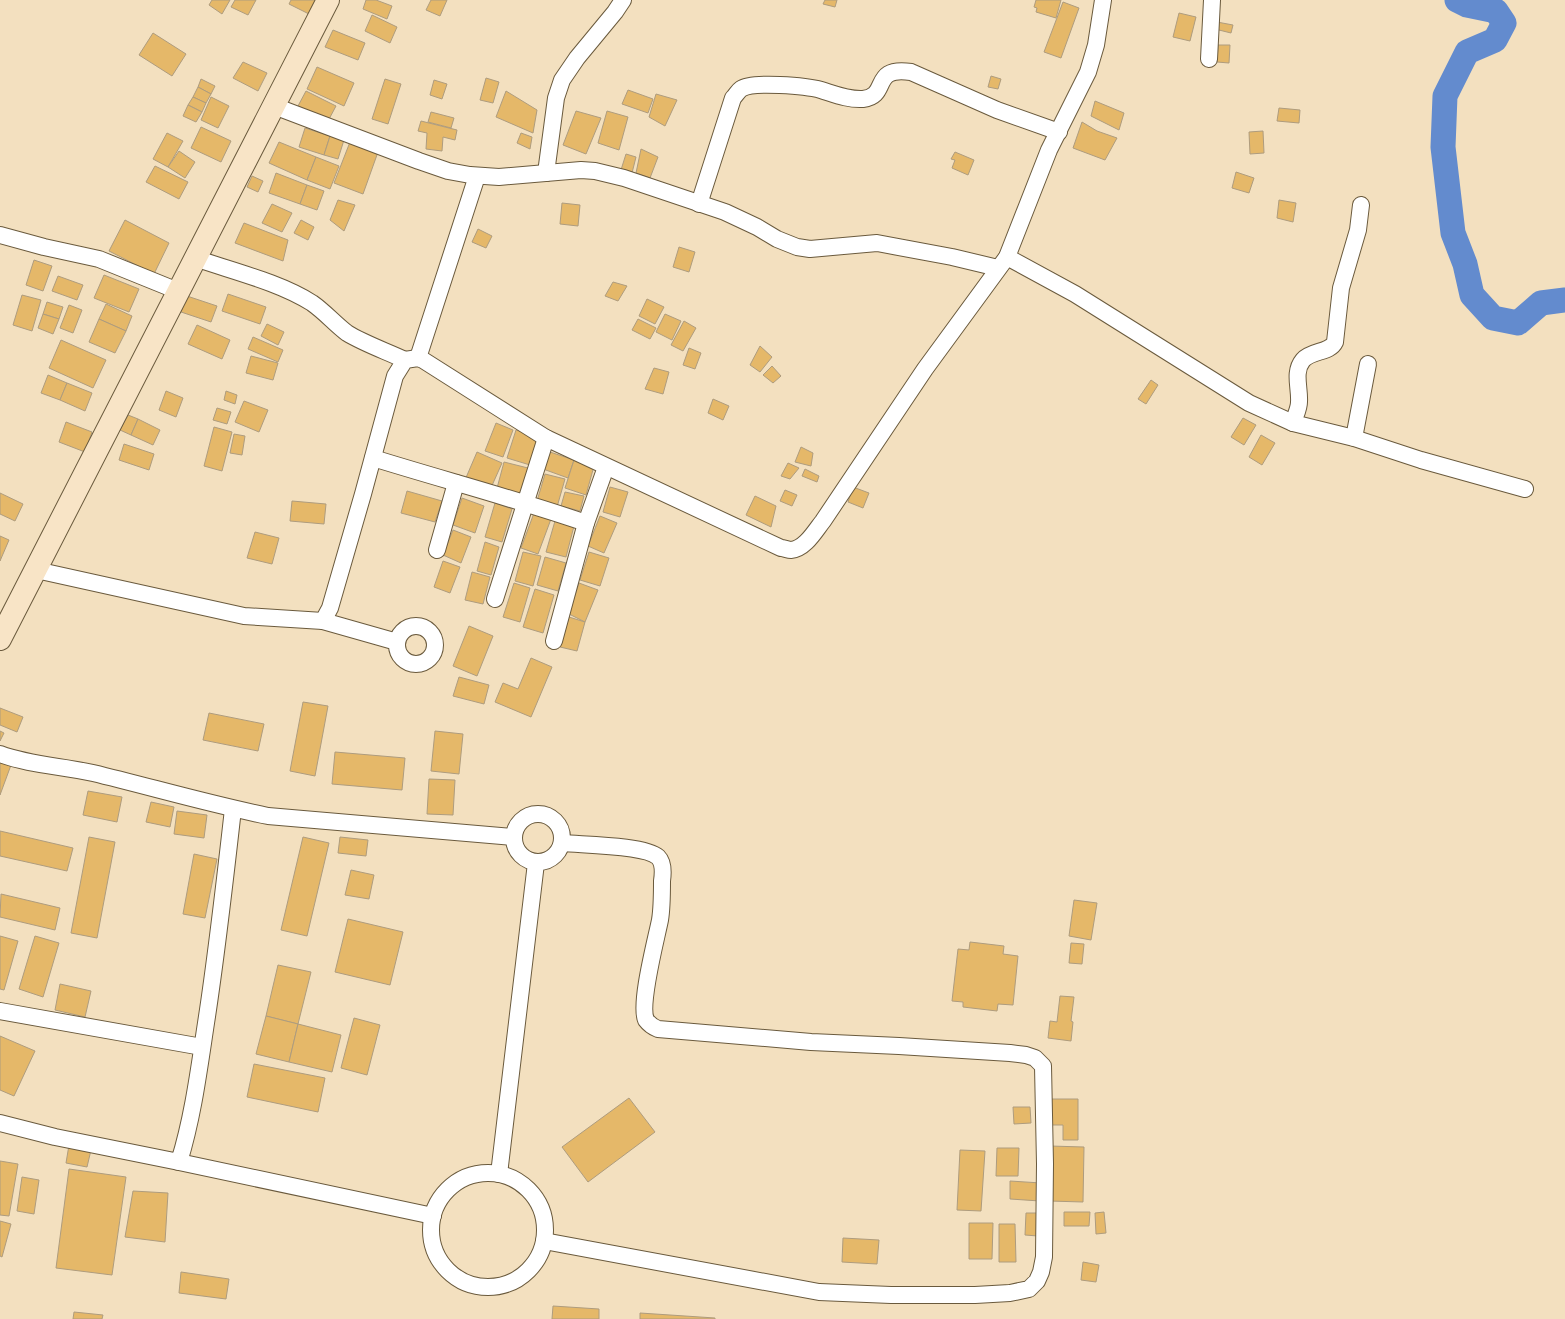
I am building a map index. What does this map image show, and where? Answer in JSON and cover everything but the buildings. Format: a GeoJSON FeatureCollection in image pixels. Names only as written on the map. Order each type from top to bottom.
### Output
{"type":"FeatureCollection","features":[{"type":"Feature","properties":{"kind":"main road"},"geometry":{"type":"LineString","coordinates":[[0,639],[328,0]]}},
{"type":"Feature","properties":{"kind":"street"},"geometry":{"type":"LineString","coordinates":[[546,173],[556,98],[562,80],[577,58],[623,0]]}},
{"type":"Feature","properties":{"kind":"street"},"geometry":{"type":"LineString","coordinates":[[195,258],[271,284],[296,295],[312,304],[345,331],[355,337],[412,359],[423,360],[546,438],[781,548],[791,550],[806,542],[823,521],[925,369],[1003,262],[1049,150],[1088,72],[1096,46],[1103,0]]}},
{"type":"Feature","properties":{"kind":"street"},"geometry":{"type":"LineString","coordinates":[[1209,59],[1212,0]]}},
{"type":"Feature","properties":{"kind":"street"},"geometry":{"type":"LineString","coordinates":[[699,204],[733,98],[742,88],[756,86],[798,86],[847,98],[862,99],[870,97],[877,92],[885,77],[890,72],[899,70],[911,72],[997,110],[1059,132]]}},
{"type":"Feature","properties":{"kind":"street"},"geometry":{"type":"LineString","coordinates":[[274,106],[448,171],[477,176],[500,177],[581,170],[595,171],[624,178],[739,218],[797,248],[810,249],[877,244],[952,257],[1003,262],[1075,294],[1248,402],[1293,423],[1354,438],[1421,460],[1525,489]]}},
{"type":"Feature","properties":{"kind":"street"},"geometry":{"type":"LineString","coordinates":[[323,621],[330,608],[395,376],[412,359],[477,176]]}},
{"type":"Feature","properties":{"kind":"street"},"geometry":{"type":"LineString","coordinates":[[1293,423],[1299,404],[1297,375],[1303,360],[1310,354],[1331,347],[1335,342],[1341,288],[1358,230],[1361,204]]}},
{"type":"Feature","properties":{"kind":"street"},"geometry":{"type":"LineString","coordinates":[[0,235],[44,247],[99,259],[178,291]]}},
{"type":"Feature","properties":{"kind":"street"},"geometry":{"type":"LineString","coordinates":[[1354,438],[1368,364]]}},
{"type":"Feature","properties":{"kind":"street"},"geometry":{"type":"LineString","coordinates":[[495,599],[546,438]]}},
{"type":"Feature","properties":{"kind":"street"},"geometry":{"type":"LineString","coordinates":[[373,458],[456,484],[525,502],[586,523]]}},
{"type":"Feature","properties":{"kind":"street"},"geometry":{"type":"LineString","coordinates":[[554,641],[586,523],[606,467]]}},
{"type":"Feature","properties":{"kind":"street"},"geometry":{"type":"LineString","coordinates":[[437,550],[456,484]]}},
{"type":"Feature","properties":{"kind":"street"},"geometry":{"type":"LineString","coordinates":[[36,570],[244,616],[323,621],[396,642]]}},
{"type":"Feature","properties":{"kind":"street"},"geometry":{"type":"LineString","coordinates":[[0,754],[21,760],[92,773],[233,809],[268,816],[514,838]]}},
{"type":"Feature","properties":{"kind":"street"},"geometry":{"type":"LineString","coordinates":[[179,1162],[188,1129],[202,1047],[218,940],[233,809]]}},
{"type":"Feature","properties":{"kind":"street"},"geometry":{"type":"LineString","coordinates":[[541,814],[554,819],[562,830],[562,843],[559,852],[553,858],[545,862],[536,863],[527,860],[515,847],[514,838],[518,825],[528,816],[541,814]]}},
{"type":"Feature","properties":{"kind":"street"},"geometry":{"type":"LineString","coordinates":[[544,1241],[819,1292],[891,1295],[975,1295],[1010,1293],[1029,1289],[1037,1281],[1041,1272],[1044,1257],[1045,1164],[1043,1066],[1039,1061],[1026,1055],[979,1050],[811,1042],[658,1029],[652,1026],[647,1020],[644,1012],[649,972],[660,919],[663,872],[662,862],[658,857],[645,851],[629,848],[562,843]]}},
{"type":"Feature","properties":{"kind":"street"},"geometry":{"type":"LineString","coordinates":[[499,1174],[536,863]]}},
{"type":"Feature","properties":{"kind":"street"},"geometry":{"type":"LineString","coordinates":[[0,1011],[202,1047]]}},
{"type":"Feature","properties":{"kind":"street"},"geometry":{"type":"LineString","coordinates":[[0,1123],[55,1137],[433,1216]]}},
{"type":"Feature","properties":{"kind":"street"},"geometry":{"type":"LineString","coordinates":[[488,1173],[499,1174],[510,1177],[520,1183],[536,1198],[544,1219],[546,1230],[544,1241],[536,1261],[529,1270],[520,1277],[500,1286],[478,1286],[457,1277],[441,1262],[432,1242],[431,1230],[433,1216],[441,1199],[456,1183],[477,1175],[488,1173]]}},
{"type":"Feature","properties":{"kind":"waterway"},"geometry":{"type":"LineString","coordinates":[[1457,0],[1467,5],[1496,11],[1504,23],[1495,40],[1467,52],[1445,96],[1443,147],[1453,233],[1465,264],[1472,295],[1493,318],[1518,323],[1541,303],[1565,300]]}}]}
